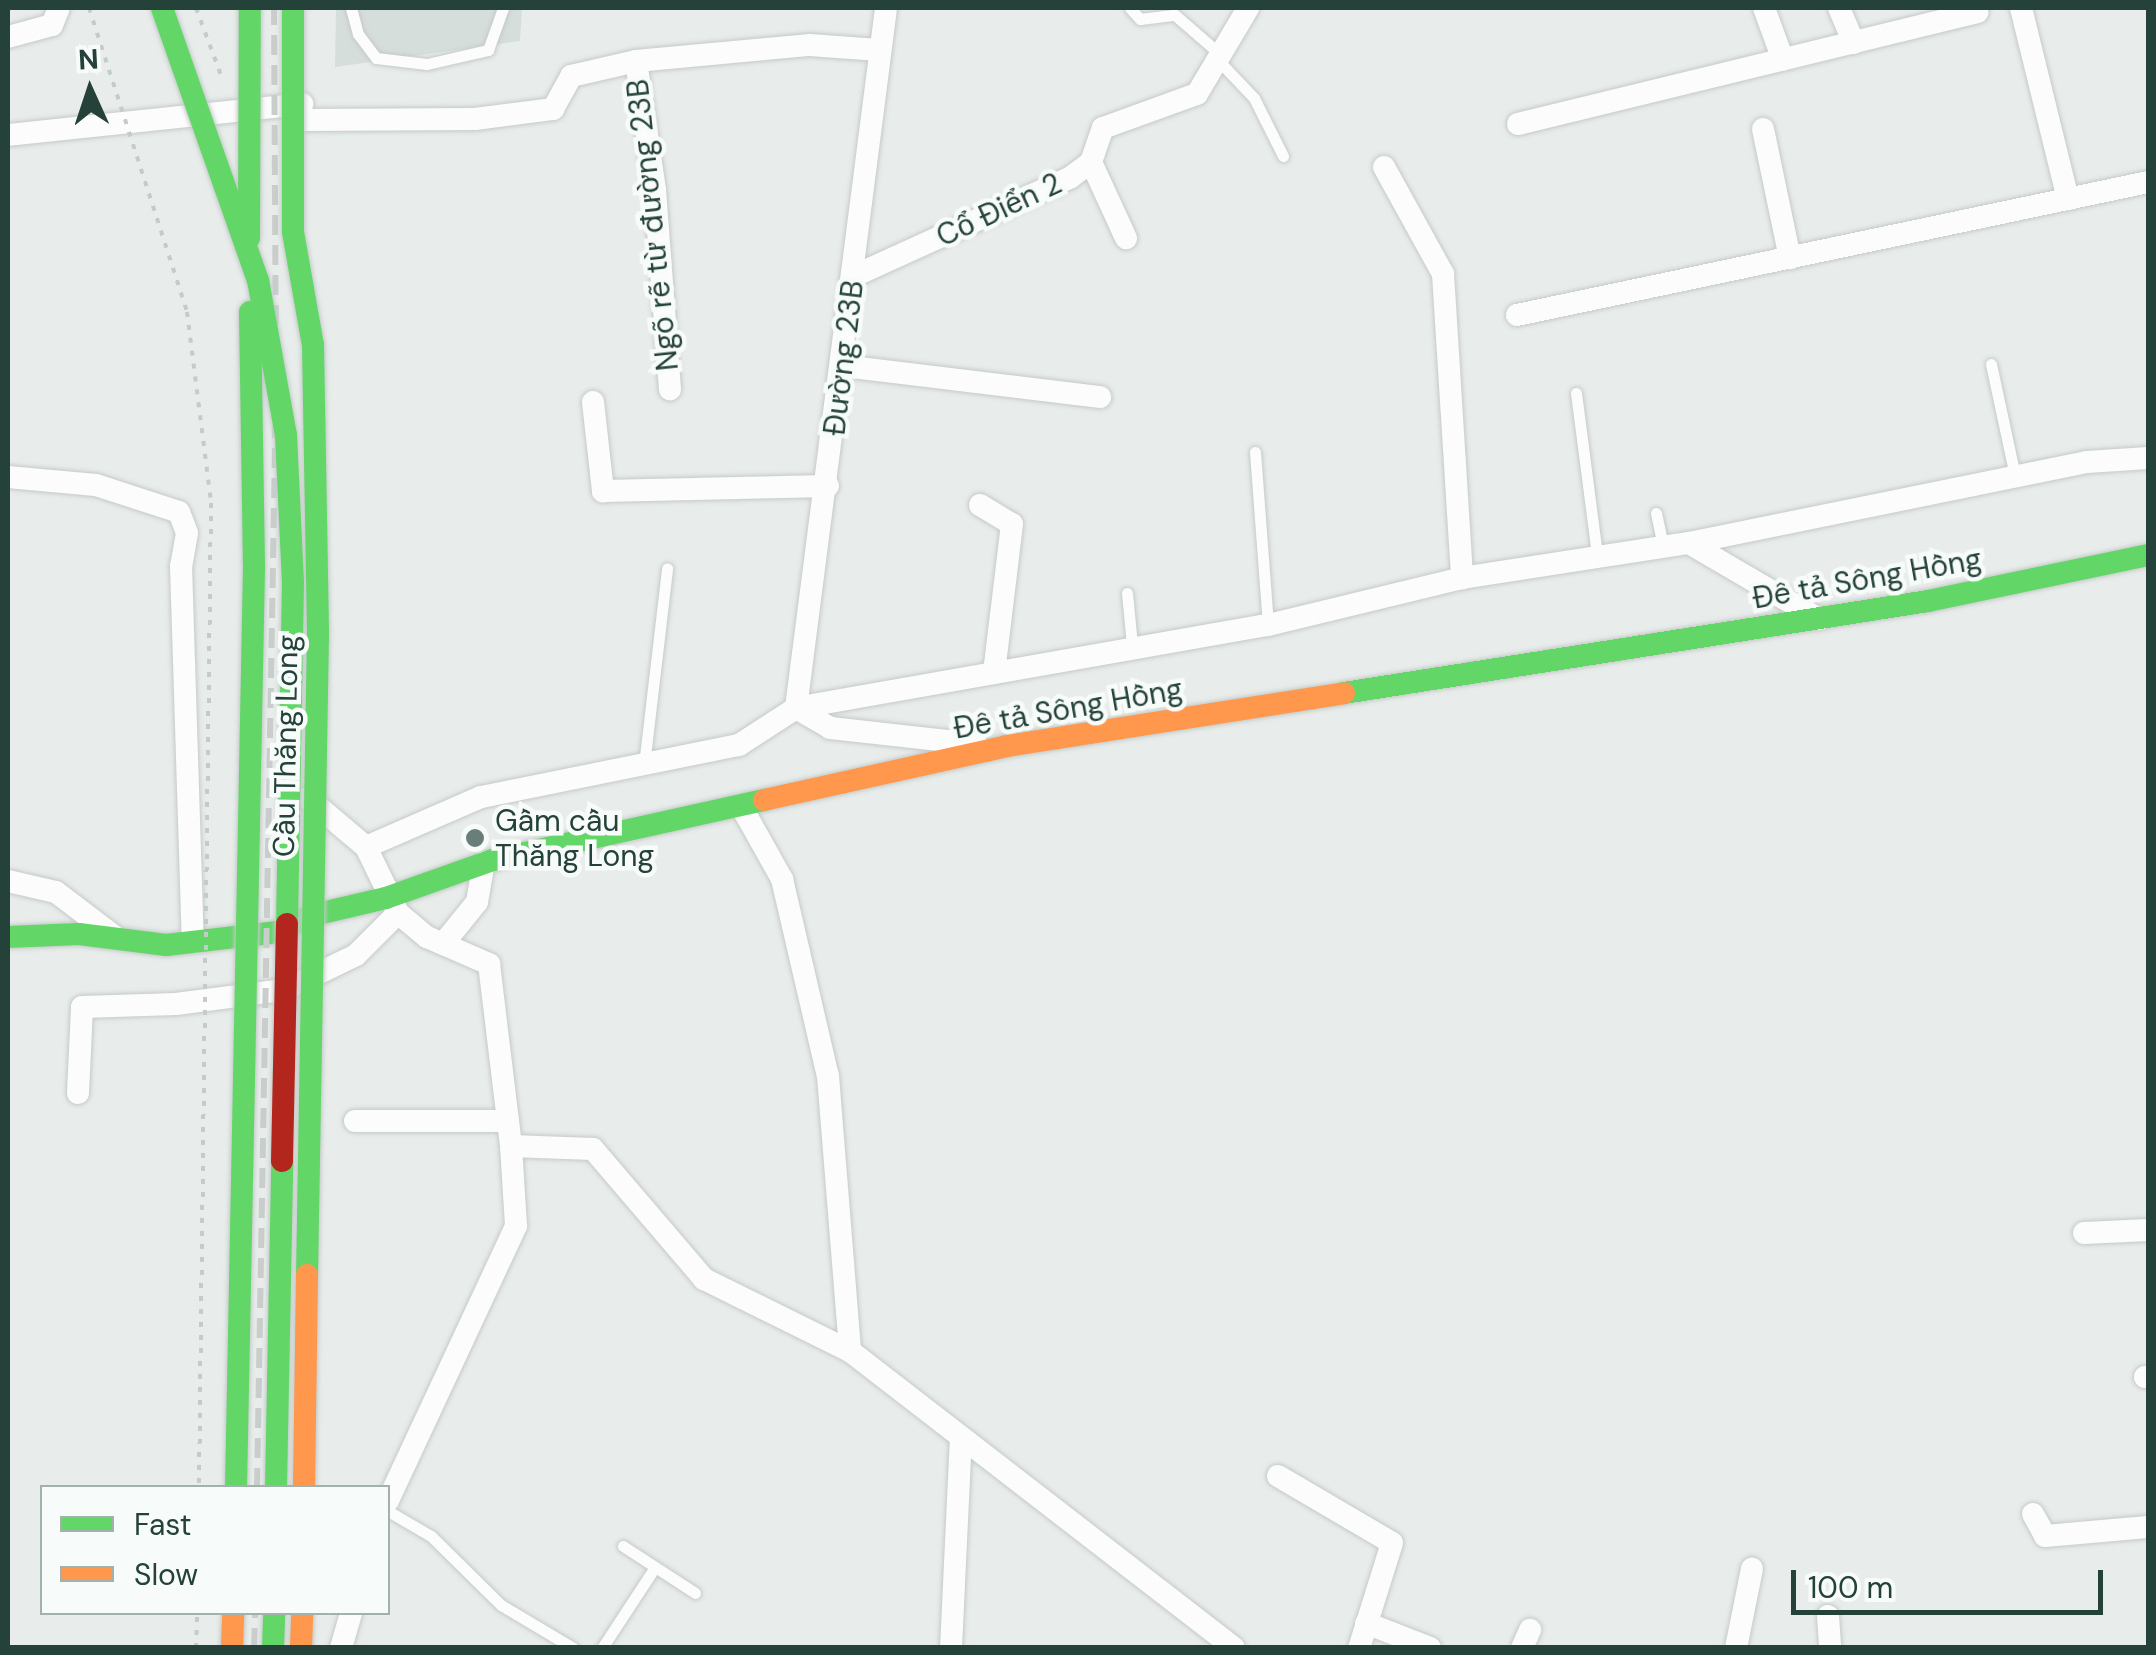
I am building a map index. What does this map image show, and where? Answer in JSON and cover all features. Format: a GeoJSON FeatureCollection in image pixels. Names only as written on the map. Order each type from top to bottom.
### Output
{"type":"FeatureCollection","features":[{"type":"Feature","properties":{"kind":"main road","name":"Cầu Thăng Long"},"geometry":{"type":"LineString","coordinates":[[162,8],[258,280],[288,450],[293,581],[276,1485]]}},
{"type":"Feature","properties":{"kind":"main road","name":"Cầu Thăng Long"},"geometry":{"type":"LineString","coordinates":[[236,1485],[254,567],[250,8]]}},
{"type":"Feature","properties":{"kind":"main road","name":"Cầu Thăng Long"},"geometry":{"type":"LineString","coordinates":[[293,8],[293,232],[313,346],[318,633],[304,1485]]}},
{"type":"Feature","properties":{"kind":"main road","name":"Đê tả Sông Hồng"},"geometry":{"type":"LineString","coordinates":[[8,937],[193,942],[278,932],[309,916],[392,906],[484,863],[1008,746],[1819,619],[2148,555]]}},
{"type":"Feature","properties":{"kind":"main road"},"geometry":{"type":"LineString","coordinates":[[232,1648],[233,1615]]}},
{"type":"Feature","properties":{"kind":"main road"},"geometry":{"type":"LineString","coordinates":[[273,1648],[274,1615]]}},
{"type":"Feature","properties":{"kind":"main road"},"geometry":{"type":"LineString","coordinates":[[301,1648],[302,1615]]}},
{"type":"Feature","properties":{"kind":"street"},"geometry":{"type":"LineString","coordinates":[[8,37],[52,24],[59,8]]}},
{"type":"Feature","properties":{"kind":"street","name":"Đường 23B"},"geometry":{"type":"LineString","coordinates":[[796,708],[828,486],[886,8]]}},
{"type":"Feature","properties":{"kind":"street"},"geometry":{"type":"LineString","coordinates":[[1764,8],[1783,60]]}},
{"type":"Feature","properties":{"kind":"street"},"geometry":{"type":"LineString","coordinates":[[1839,8],[1854,43]]}},
{"type":"Feature","properties":{"kind":"street"},"geometry":{"type":"LineString","coordinates":[[2021,8],[2068,199]]}},
{"type":"Feature","properties":{"kind":"street"},"geometry":{"type":"LineString","coordinates":[[1518,124],[1984,9]]}},
{"type":"Feature","properties":{"kind":"street","name":"Cổ Điển 2"},"geometry":{"type":"LineString","coordinates":[[854,276],[1091,162],[1103,128],[1197,94],[1244,10]]}},
{"type":"Feature","properties":{"kind":"street","name":"Ngõ rẽ từ đường 23B"},"geometry":{"type":"LineString","coordinates":[[302,120],[475,119],[553,109],[571,76],[636,62],[810,46],[879,50]]}},
{"type":"Feature","properties":{"kind":"street","name":"Ngõ rẽ từ đường 23B"},"geometry":{"type":"LineString","coordinates":[[636,62],[655,190],[670,389]]}},
{"type":"Feature","properties":{"kind":"street"},"geometry":{"type":"LineString","coordinates":[[8,135],[302,100],[302,793],[366,846],[392,906],[442,944],[489,964],[511,1146],[516,1226],[390,1497]]}},
{"type":"Feature","properties":{"kind":"street"},"geometry":{"type":"LineString","coordinates":[[1764,128],[1790,258]]}},
{"type":"Feature","properties":{"kind":"street"},"geometry":{"type":"LineString","coordinates":[[1091,162],[1126,238]]}},
{"type":"Feature","properties":{"kind":"street"},"geometry":{"type":"LineString","coordinates":[[1384,167],[1443,274],[1462,578]]}},
{"type":"Feature","properties":{"kind":"street"},"geometry":{"type":"LineString","coordinates":[[1518,315],[2148,182]]}},
{"type":"Feature","properties":{"kind":"street"},"geometry":{"type":"LineString","coordinates":[[843,366],[1100,397]]}},
{"type":"Feature","properties":{"kind":"street"},"geometry":{"type":"LineString","coordinates":[[593,402],[603,491],[828,486]]}},
{"type":"Feature","properties":{"kind":"street"},"geometry":{"type":"LineString","coordinates":[[366,846],[480,797],[738,745],[796,708],[1132,645],[1268,625],[1462,578],[1597,554],[1689,543],[2015,476],[2148,458]]}},
{"type":"Feature","properties":{"kind":"street"},"geometry":{"type":"LineString","coordinates":[[8,477],[96,485],[179,512],[187,532],[181,566],[193,942]]}},
{"type":"Feature","properties":{"kind":"street"},"geometry":{"type":"LineString","coordinates":[[980,505],[1009,516],[1012,524],[994,673]]}},
{"type":"Feature","properties":{"kind":"street"},"geometry":{"type":"LineString","coordinates":[[2112,560],[2148,536]]}},
{"type":"Feature","properties":{"kind":"street"},"geometry":{"type":"LineString","coordinates":[[1689,543],[1819,619]]}},
{"type":"Feature","properties":{"kind":"street"},"geometry":{"type":"LineString","coordinates":[[796,708],[830,728],[1008,746]]}},
{"type":"Feature","properties":{"kind":"street"},"geometry":{"type":"LineString","coordinates":[[741,806],[782,878],[828,1076],[850,1351]]}},
{"type":"Feature","properties":{"kind":"street"},"geometry":{"type":"LineString","coordinates":[[442,944],[477,902],[484,863]]}},
{"type":"Feature","properties":{"kind":"street"},"geometry":{"type":"LineString","coordinates":[[8,881],[56,892],[117,939]]}},
{"type":"Feature","properties":{"kind":"street"},"geometry":{"type":"LineString","coordinates":[[78,1093],[82,1007],[176,1004],[284,990],[356,955],[392,906]]}},
{"type":"Feature","properties":{"kind":"street"},"geometry":{"type":"LineString","coordinates":[[355,1121],[508,1121]]}},
{"type":"Feature","properties":{"kind":"street"},"geometry":{"type":"LineString","coordinates":[[511,1146],[593,1149],[704,1280],[850,1351],[1234,1648]]}},
{"type":"Feature","properties":{"kind":"street"},"geometry":{"type":"LineString","coordinates":[[2084,1233],[2148,1230]]}},
{"type":"Feature","properties":{"kind":"street"},"geometry":{"type":"LineString","coordinates":[[951,1648],[961,1437]]}},
{"type":"Feature","properties":{"kind":"street"},"geometry":{"type":"LineString","coordinates":[[1278,1476],[1392,1544],[1359,1648]]}},
{"type":"Feature","properties":{"kind":"street"},"geometry":{"type":"LineString","coordinates":[[2033,1514],[2045,1536],[2148,1528]]}},
{"type":"Feature","properties":{"kind":"street"},"geometry":{"type":"LineString","coordinates":[[1736,1648],[1752,1570]]}},
{"type":"Feature","properties":{"kind":"street"},"geometry":{"type":"LineString","coordinates":[[341,1648],[350,1615]]}},
{"type":"Feature","properties":{"kind":"street"},"geometry":{"type":"LineString","coordinates":[[1828,1616],[1830,1648]]}},
{"type":"Feature","properties":{"kind":"street"},"geometry":{"type":"LineString","coordinates":[[1366,1624],[1430,1648]]}},
{"type":"Feature","properties":{"kind":"lane"},"geometry":{"type":"LineString","coordinates":[[351,8],[358,34],[376,58],[427,64],[488,50],[503,8]]}},
{"type":"Feature","properties":{"kind":"lane"},"geometry":{"type":"LineString","coordinates":[[1130,8],[1140,19],[1175,16],[1219,57],[1254,98],[1283,156]]}},
{"type":"Feature","properties":{"kind":"lane"},"geometry":{"type":"LineString","coordinates":[[1991,364],[2015,476]]}},
{"type":"Feature","properties":{"kind":"lane"},"geometry":{"type":"LineString","coordinates":[[1576,393],[1597,554]]}},
{"type":"Feature","properties":{"kind":"lane"},"geometry":{"type":"LineString","coordinates":[[1255,452],[1268,625]]}},
{"type":"Feature","properties":{"kind":"lane"},"geometry":{"type":"LineString","coordinates":[[1656,513],[1662,546]]}},
{"type":"Feature","properties":{"kind":"lane"},"geometry":{"type":"LineString","coordinates":[[644,765],[667,568]]}},
{"type":"Feature","properties":{"kind":"lane"},"geometry":{"type":"LineString","coordinates":[[1127,593],[1132,645]]}},
{"type":"Feature","properties":{"kind":"lane"},"geometry":{"type":"LineString","coordinates":[[390,1511],[430,1536],[501,1605],[573,1648]]}},
{"type":"Feature","properties":{"kind":"lane"},"geometry":{"type":"LineString","coordinates":[[623,1546],[653,1570],[695,1592]]}},
{"type":"Feature","properties":{"kind":"lane"},"geometry":{"type":"LineString","coordinates":[[602,1648],[653,1570]]}},
{"type":"Feature","properties":{"kind":"path"},"geometry":{"type":"LineString","coordinates":[[89,8],[187,312],[211,503],[199,1485]]}},
{"type":"Feature","properties":{"kind":"path"},"geometry":{"type":"LineString","coordinates":[[196,1648],[197,1615]]}},
{"type":"Feature","properties":{"kind":"shaded area"},"geometry":{"type":"Polygon","coordinates":[[[336,8],[522,8],[520,41],[335,67],[336,8]]]}},
{"type":"Feature","properties":{"kind":"railway"},"geometry":{"type":"LineString","coordinates":[[257,1485],[276,385],[274,8]]}},
{"type":"Feature","properties":{"kind":"railway"},"geometry":{"type":"LineString","coordinates":[[254,1648],[255,1615]]}},
{"type":"Feature","properties":{"kind":"traffic: fast"},"geometry":{"type":"LineString","coordinates":[[162,8],[258,280],[286,435],[293,581],[287,924]]}},
{"type":"Feature","properties":{"kind":"traffic: fast"},"geometry":{"type":"LineString","coordinates":[[249,238],[250,8]]}},
{"type":"Feature","properties":{"kind":"traffic: fast"},"geometry":{"type":"LineString","coordinates":[[293,8],[293,232],[313,345],[318,633],[307,1275]]}},
{"type":"Feature","properties":{"kind":"traffic: fast"},"geometry":{"type":"LineString","coordinates":[[236,1485],[254,567],[250,312]]}},
{"type":"Feature","properties":{"kind":"traffic: fast"},"geometry":{"type":"LineString","coordinates":[[1344,693],[1928,601],[2148,555]]}},
{"type":"Feature","properties":{"kind":"traffic: fast"},"geometry":{"type":"LineString","coordinates":[[8,937],[79,934],[166,945],[278,932],[309,916],[386,898],[493,860],[764,800]]}},
{"type":"Feature","properties":{"kind":"traffic: fast"},"geometry":{"type":"LineString","coordinates":[[276,1485],[282,1161]]}},
{"type":"Feature","properties":{"kind":"traffic: fast"},"geometry":{"type":"LineString","coordinates":[[273,1648],[274,1615]]}},
{"type":"Feature","properties":{"kind":"traffic: slow"},"geometry":{"type":"LineString","coordinates":[[764,800],[1007,746],[1344,693]]}},
{"type":"Feature","properties":{"kind":"traffic: slow"},"geometry":{"type":"LineString","coordinates":[[304,1485],[307,1275]]}},
{"type":"Feature","properties":{"kind":"traffic: slow"},"geometry":{"type":"LineString","coordinates":[[232,1648],[233,1615]]}},
{"type":"Feature","properties":{"kind":"traffic: slow"},"geometry":{"type":"LineString","coordinates":[[301,1648],[302,1615]]}},
{"type":"Feature","properties":{"kind":"traffic: jam"},"geometry":{"type":"LineString","coordinates":[[282,1161],[287,924]]}},
{"type":"Feature","properties":{"kind":"place","name":"Gầm cầu Thăng Long"},"geometry":{"type":"Point","coordinates":[475,838]}}]}
